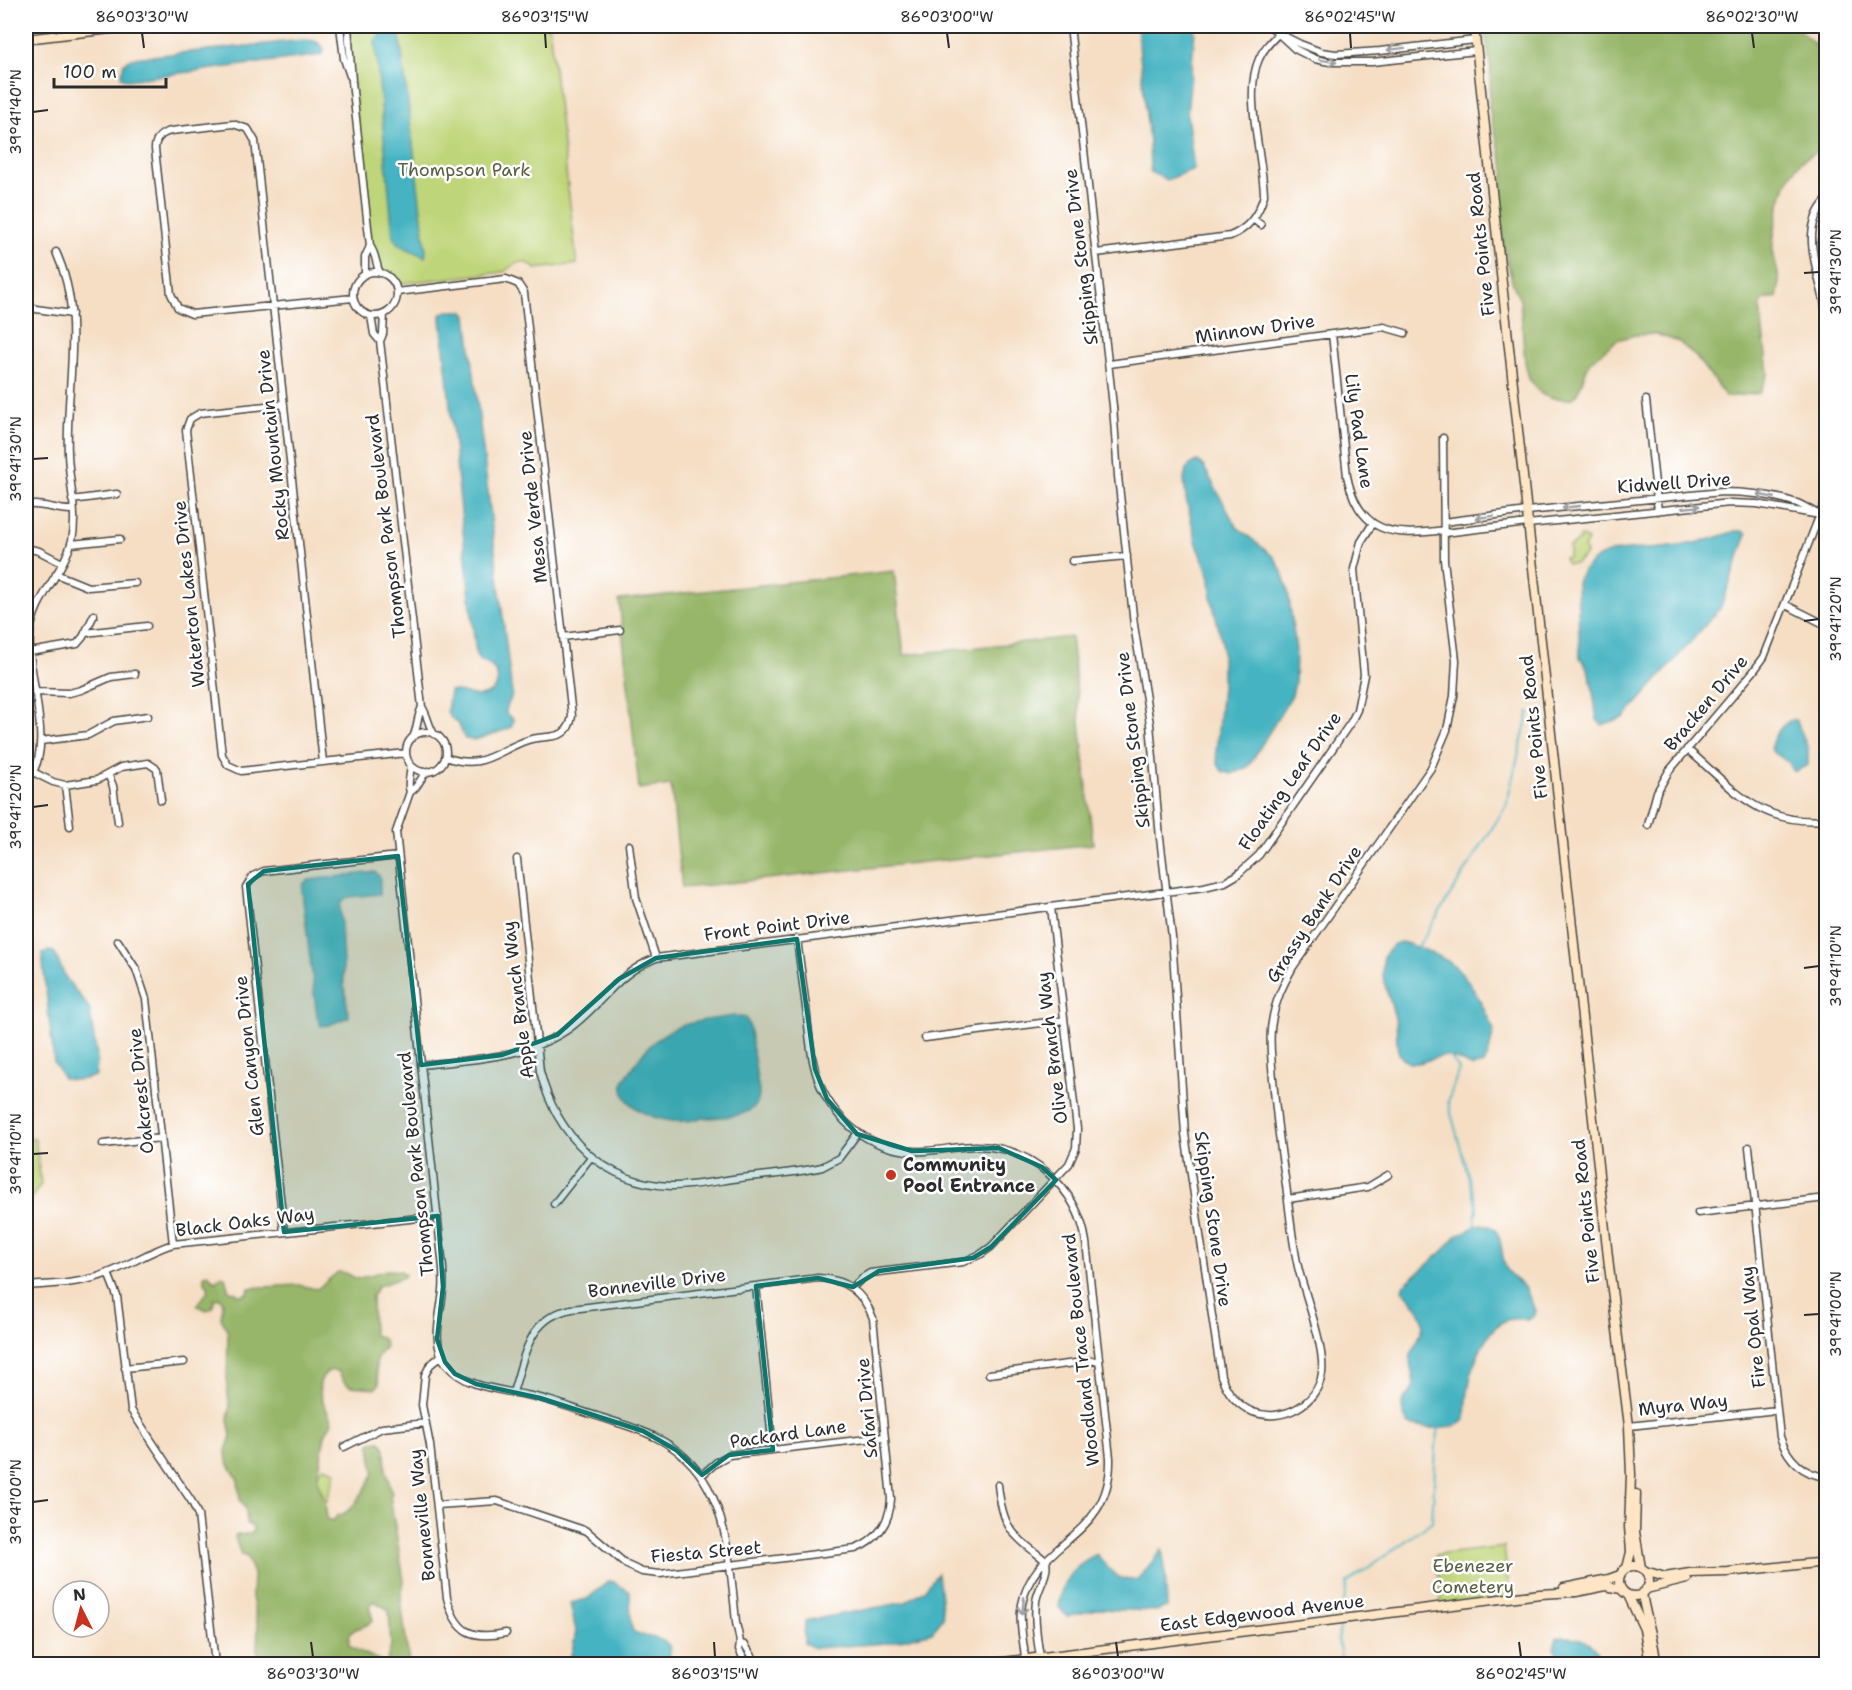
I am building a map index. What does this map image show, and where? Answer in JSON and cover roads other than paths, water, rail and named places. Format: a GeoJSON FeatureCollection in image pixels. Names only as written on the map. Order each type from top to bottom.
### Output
{"type":"FeatureCollection","features":[{"type":"Feature","properties":{"kind":"street"},"geometry":{"type":"LineString","coordinates":[[26,39],[136,26]]}},
{"type":"Feature","properties":{"kind":"street"},"geometry":{"type":"LineString","coordinates":[[340,26],[344,59],[352,82]]}},
{"type":"Feature","properties":{"kind":"street"},"geometry":{"type":"LineString","coordinates":[[348,26],[370,246],[376,255],[380,273],[392,280],[397,292]]}},
{"type":"Feature","properties":{"kind":"street","name":"Skipping Stone Drive"},"geometry":{"type":"LineString","coordinates":[[1070,26],[1108,364],[1134,625],[1150,724],[1172,937],[1185,1134],[1221,1376],[1230,1394],[1242,1406],[1262,1414],[1277,1416]]}},
{"type":"Feature","properties":{"kind":"street"},"geometry":{"type":"LineString","coordinates":[[1270,26],[1295,49],[1315,59],[1330,62],[1349,63],[1476,51]]}},
{"type":"Feature","properties":{"kind":"street","name":"Five Points Road"},"geometry":{"type":"LineString","coordinates":[[1474,26],[1608,1254],[1629,1426]]}},
{"type":"Feature","properties":{"kind":"street"},"geometry":{"type":"LineString","coordinates":[[1096,253],[1230,236],[1242,231],[1253,219],[1262,205],[1264,195],[1253,82],[1259,58],[1279,33]]}},
{"type":"Feature","properties":{"kind":"street"},"geometry":{"type":"LineString","coordinates":[[1279,33],[1300,44],[1322,52],[1336,54],[1475,40]]}},
{"type":"Feature","properties":{"kind":"street"},"geometry":{"type":"LineString","coordinates":[[1415,47],[1416,57]]}},
{"type":"Feature","properties":{"kind":"street","name":"Rocky Mountain Drive"},"geometry":{"type":"LineString","coordinates":[[273,305],[192,314],[178,308],[171,297],[155,149],[156,141],[160,136],[171,131],[233,124],[246,128],[255,141],[284,404],[323,762]]}},
{"type":"Feature","properties":{"kind":"street"},"geometry":{"type":"LineString","coordinates":[[1826,202],[1816,215],[1811,236],[1827,312]]}},
{"type":"Feature","properties":{"kind":"street"},"geometry":{"type":"LineString","coordinates":[[1253,219],[1261,225]]}},
{"type":"Feature","properties":{"kind":"street"},"geometry":{"type":"LineString","coordinates":[[273,305],[353,298],[354,286],[365,274],[365,257],[370,246]]}},
{"type":"Feature","properties":{"kind":"street"},"geometry":{"type":"LineString","coordinates":[[26,781],[33,772],[39,757],[41,741],[28,627],[71,544],[74,526],[68,426],[74,349],[72,314],[64,270],[56,252]]}},
{"type":"Feature","properties":{"kind":"street"},"geometry":{"type":"LineString","coordinates":[[365,274],[380,273]]}},
{"type":"Feature","properties":{"kind":"street","name":"Mesa Verde Drive"},"geometry":{"type":"LineString","coordinates":[[397,292],[506,279],[518,284],[525,297],[572,716],[567,729],[556,736],[525,742],[483,762],[465,762],[445,757]]}},
{"type":"Feature","properties":{"kind":"street","name":"Thompson Park Boulevard"},"geometry":{"type":"LineString","coordinates":[[397,292],[393,306],[384,314],[383,334],[380,342],[422,707],[434,734]]}},
{"type":"Feature","properties":{"kind":"street","name":"Thompson Park Boulevard"},"geometry":{"type":"LineString","coordinates":[[353,298],[360,310],[371,316],[374,334],[380,342]]}},
{"type":"Feature","properties":{"kind":"street"},"geometry":{"type":"LineString","coordinates":[[26,305],[36,309],[72,314]]}},
{"type":"Feature","properties":{"kind":"street"},"geometry":{"type":"LineString","coordinates":[[371,316],[384,314]]}},
{"type":"Feature","properties":{"kind":"street","name":"Minnow Drive"},"geometry":{"type":"LineString","coordinates":[[1108,364],[1384,327],[1405,333]]}},
{"type":"Feature","properties":{"kind":"street","name":"Lily Pad Lane"},"geometry":{"type":"LineString","coordinates":[[1332,334],[1350,488],[1357,507],[1372,523]]}},
{"type":"Feature","properties":{"kind":"street"},"geometry":{"type":"LineString","coordinates":[[1646,400],[1658,511]]}},
{"type":"Feature","properties":{"kind":"street","name":"Waterton Lakes Drive"},"geometry":{"type":"LineString","coordinates":[[284,404],[200,413],[190,419],[186,436],[222,755],[228,765],[241,771],[323,762]]}},
{"type":"Feature","properties":{"kind":"street","name":"Grassy Bank Drive"},"geometry":{"type":"LineString","coordinates":[[1277,1416],[1303,1405],[1313,1395],[1322,1374],[1320,1351],[1298,1267],[1275,1109],[1271,1041],[1274,1007],[1293,967],[1431,768],[1447,730],[1454,696],[1456,660],[1444,560],[1443,438]]}},
{"type":"Feature","properties":{"kind":"street","name":"Kidwell Drive"},"geometry":{"type":"LineString","coordinates":[[1527,511],[1722,492],[1754,494],[1795,503],[1823,516]]}},
{"type":"Feature","properties":{"kind":"street"},"geometry":{"type":"LineString","coordinates":[[72,500],[117,494]]}},
{"type":"Feature","properties":{"kind":"street","name":"Bracken Drive"},"geometry":{"type":"LineString","coordinates":[[1648,825],[1661,783],[1669,771],[1761,662],[1823,516],[1827,499]]}},
{"type":"Feature","properties":{"kind":"street"},"geometry":{"type":"LineString","coordinates":[[26,505],[39,503],[64,510],[73,510]]}},
{"type":"Feature","properties":{"kind":"street","name":"Kidwell Drive"},"geometry":{"type":"LineString","coordinates":[[1528,524],[1730,503],[1757,504],[1823,516]]}},
{"type":"Feature","properties":{"kind":"street"},"geometry":{"type":"LineString","coordinates":[[1444,522],[1527,511]]}},
{"type":"Feature","properties":{"kind":"street"},"geometry":{"type":"LineString","coordinates":[[1372,523],[1397,532],[1422,533],[1528,524]]}},
{"type":"Feature","properties":{"kind":"street","name":"Floating Leaf Drive"},"geometry":{"type":"LineString","coordinates":[[1167,892],[1225,882],[1250,865],[1351,722],[1357,710],[1364,675],[1353,569],[1361,542],[1372,523]]}},
{"type":"Feature","properties":{"kind":"street"},"geometry":{"type":"LineString","coordinates":[[71,544],[120,538]]}},
{"type":"Feature","properties":{"kind":"street"},"geometry":{"type":"LineString","coordinates":[[26,548],[39,551],[62,563]]}},
{"type":"Feature","properties":{"kind":"street"},"geometry":{"type":"LineString","coordinates":[[1072,561],[1127,556]]}},
{"type":"Feature","properties":{"kind":"street"},"geometry":{"type":"LineString","coordinates":[[56,574],[88,586],[135,583]]}},
{"type":"Feature","properties":{"kind":"street"},"geometry":{"type":"LineString","coordinates":[[1786,604],[1827,625]]}},
{"type":"Feature","properties":{"kind":"street"},"geometry":{"type":"LineString","coordinates":[[30,652],[72,646],[81,641],[94,615]]}},
{"type":"Feature","properties":{"kind":"street"},"geometry":{"type":"LineString","coordinates":[[85,633],[147,626]]}},
{"type":"Feature","properties":{"kind":"street"},"geometry":{"type":"LineString","coordinates":[[563,637],[620,630]]}},
{"type":"Feature","properties":{"kind":"street"},"geometry":{"type":"LineString","coordinates":[[35,692],[69,693],[111,677],[135,674]]}},
{"type":"Feature","properties":{"kind":"street","name":"Thompson Park Boulevard"},"geometry":{"type":"LineString","coordinates":[[414,736],[417,729],[417,716],[422,707]]}},
{"type":"Feature","properties":{"kind":"street"},"geometry":{"type":"LineString","coordinates":[[41,741],[88,735],[114,721],[148,716]]}},
{"type":"Feature","properties":{"kind":"street"},"geometry":{"type":"LineString","coordinates":[[424,732],[434,734],[444,743],[445,757],[439,767],[421,771],[410,764],[406,753],[409,741],[424,732]]}},
{"type":"Feature","properties":{"kind":"street"},"geometry":{"type":"LineString","coordinates":[[1687,749],[1763,812],[1792,821],[1827,820]]}},
{"type":"Feature","properties":{"kind":"street"},"geometry":{"type":"LineString","coordinates":[[323,762],[406,753]]}},
{"type":"Feature","properties":{"kind":"street"},"geometry":{"type":"LineString","coordinates":[[33,772],[53,782],[65,784],[93,781],[121,766],[151,763],[157,769],[161,800]]}},
{"type":"Feature","properties":{"kind":"street","name":"Thompson Park Boulevard"},"geometry":{"type":"LineString","coordinates":[[410,764],[412,770],[407,785],[410,792]]}},
{"type":"Feature","properties":{"kind":"street","name":"Thompson Park Boulevard"},"geometry":{"type":"LineString","coordinates":[[428,771],[423,775],[417,788],[410,792],[396,832],[438,1216],[443,1287],[437,1339],[442,1355]]}},
{"type":"Feature","properties":{"kind":"street"},"geometry":{"type":"LineString","coordinates":[[108,774],[113,786],[118,822]]}},
{"type":"Feature","properties":{"kind":"street"},"geometry":{"type":"LineString","coordinates":[[65,784],[70,826]]}},
{"type":"Feature","properties":{"kind":"street"},"geometry":{"type":"LineString","coordinates":[[629,845],[636,898],[656,958]]}},
{"type":"Feature","properties":{"kind":"street","name":"Glen Canyon Drive"},"geometry":{"type":"LineString","coordinates":[[284,1232],[246,893],[250,878],[264,871],[398,856]]}},
{"type":"Feature","properties":{"kind":"street","name":"Apple Branch Way"},"geometry":{"type":"LineString","coordinates":[[517,859],[540,1071],[551,1106],[568,1134],[591,1157],[622,1175],[639,1181],[656,1185],[686,1185],[822,1167],[839,1158],[857,1134]]}},
{"type":"Feature","properties":{"kind":"street","name":"Front Point Drive"},"geometry":{"type":"LineString","coordinates":[[421,1065],[490,1057],[537,1044],[567,1030],[619,979],[656,958],[1167,892]]}},
{"type":"Feature","properties":{"kind":"street","name":"Olive Branch Way"},"geometry":{"type":"LineString","coordinates":[[853,1287],[870,1273],[955,1263],[981,1254],[991,1247],[1056,1180],[1073,1157],[1077,1138],[1051,907]]}},
{"type":"Feature","properties":{"kind":"street","name":"Woodland Trace Boulevard"},"geometry":{"type":"LineString","coordinates":[[797,939],[815,1069],[827,1099],[857,1134],[879,1144],[904,1150],[926,1151],[978,1146],[999,1148],[1029,1159],[1056,1180],[1074,1205],[1083,1229],[1110,1458],[1107,1487],[1088,1523],[1036,1570],[1028,1584],[1023,1600],[1022,1622],[1033,1660]]}},
{"type":"Feature","properties":{"kind":"street","name":"Oakcrest Drive"},"geometry":{"type":"LineString","coordinates":[[118,941],[136,969],[146,999],[173,1244]]}},
{"type":"Feature","properties":{"kind":"street"},"geometry":{"type":"LineString","coordinates":[[925,1038],[1064,1020]]}},
{"type":"Feature","properties":{"kind":"street"},"geometry":{"type":"LineString","coordinates":[[103,1144],[161,1138]]}},
{"type":"Feature","properties":{"kind":"street","name":"Fire Opal Way"},"geometry":{"type":"LineString","coordinates":[[1749,1147],[1780,1437],[1788,1456],[1800,1468],[1816,1476],[1827,1477]]}},
{"type":"Feature","properties":{"kind":"street"},"geometry":{"type":"LineString","coordinates":[[554,1204],[591,1157]]}},
{"type":"Feature","properties":{"kind":"street"},"geometry":{"type":"LineString","coordinates":[[1288,1199],[1368,1187],[1388,1175]]}},
{"type":"Feature","properties":{"kind":"street"},"geometry":{"type":"LineString","coordinates":[[1698,1213],[1827,1198]]}},
{"type":"Feature","properties":{"kind":"street","name":"Black Oaks Way"},"geometry":{"type":"LineString","coordinates":[[26,1286],[88,1279],[108,1273],[173,1244],[438,1216]]}},
{"type":"Feature","properties":{"kind":"street"},"geometry":{"type":"LineString","coordinates":[[108,1273],[117,1296],[129,1400],[133,1414],[192,1502],[198,1515],[214,1665]]}},
{"type":"Feature","properties":{"kind":"street","name":"Bonneville Drive"},"geometry":{"type":"LineString","coordinates":[[513,1392],[532,1336],[542,1323],[556,1313],[572,1309],[818,1278],[830,1279],[853,1287]]}},
{"type":"Feature","properties":{"kind":"street"},"geometry":{"type":"LineString","coordinates":[[756,1286],[774,1450]]}},
{"type":"Feature","properties":{"kind":"street","name":"Safari Drive"},"geometry":{"type":"LineString","coordinates":[[853,1287],[867,1303],[873,1318],[891,1499],[888,1517],[881,1530]]}},
{"type":"Feature","properties":{"kind":"street"},"geometry":{"type":"LineString","coordinates":[[442,1355],[455,1374],[466,1381],[540,1398],[655,1437],[676,1450],[702,1475],[723,1522],[739,1649],[746,1665]]}},
{"type":"Feature","properties":{"kind":"street","name":"Bonneville Way"},"geometry":{"type":"LineString","coordinates":[[442,1355],[430,1365],[425,1376],[422,1405],[437,1505],[447,1598],[455,1620],[464,1630],[473,1635],[488,1637],[506,1634]]}},
{"type":"Feature","properties":{"kind":"street"},"geometry":{"type":"LineString","coordinates":[[989,1374],[1099,1360]]}},
{"type":"Feature","properties":{"kind":"street"},"geometry":{"type":"LineString","coordinates":[[125,1368],[184,1362]]}},
{"type":"Feature","properties":{"kind":"street","name":"Myra Way"},"geometry":{"type":"LineString","coordinates":[[1629,1426],[1777,1410]]}},
{"type":"Feature","properties":{"kind":"street"},"geometry":{"type":"LineString","coordinates":[[344,1446],[382,1428],[426,1423]]}},
{"type":"Feature","properties":{"kind":"street"},"geometry":{"type":"LineString","coordinates":[[1629,1426],[1636,1474],[1635,1532],[1643,1570],[1648,1580],[1644,1591],[1645,1612],[1654,1642],[1656,1665]]}},
{"type":"Feature","properties":{"kind":"street"},"geometry":{"type":"LineString","coordinates":[[1629,1426],[1631,1552],[1619,1579],[1621,1589],[1628,1595],[1644,1629],[1650,1665]]}},
{"type":"Feature","properties":{"kind":"street","name":"Packard Lane"},"geometry":{"type":"LineString","coordinates":[[702,1475],[729,1455],[884,1437]]}},
{"type":"Feature","properties":{"kind":"street"},"geometry":{"type":"LineString","coordinates":[[998,1485],[1001,1509],[1007,1525],[1015,1536],[1046,1561],[1045,1573],[1038,1590],[1033,1660]]}},
{"type":"Feature","properties":{"kind":"street","name":"Fiesta Street"},"geometry":{"type":"LineString","coordinates":[[437,1505],[497,1501],[587,1531],[618,1558],[642,1572],[660,1574],[855,1550],[870,1542],[881,1530]]}},
{"type":"Feature","properties":{"kind":"street"},"geometry":{"type":"LineString","coordinates":[[1623,1571],[1636,1566],[1662,1577],[1827,1562]]}},
{"type":"Feature","properties":{"kind":"street","name":"East Edgewood Avenue"},"geometry":{"type":"LineString","coordinates":[[1540,1594],[1609,1579],[1623,1571]]}},
{"type":"Feature","properties":{"kind":"street"},"geometry":{"type":"LineString","coordinates":[[1628,1595],[1638,1595],[1674,1582],[1728,1572]]}},
{"type":"Feature","properties":{"kind":"street","name":"East Edgewood Avenue"},"geometry":{"type":"LineString","coordinates":[[987,1665],[1540,1594],[1576,1592],[1610,1586],[1621,1589]]}},
{"type":"Feature","properties":{"kind":"street"},"geometry":{"type":"LineString","coordinates":[[740,1644],[745,1646],[758,1665]]}},
{"type":"Feature","properties":{"kind":"water"},"geometry":{"type":"Polygon","coordinates":[[[1137,26],[1191,26],[1195,31],[1187,115],[1194,169],[1167,180],[1150,172],[1137,26]]]}},
{"type":"Feature","properties":{"kind":"water"},"geometry":{"type":"Polygon","coordinates":[[[399,29],[425,257],[399,245],[393,237],[375,40],[384,33],[399,29]]]}},
{"type":"Feature","properties":{"kind":"water"},"geometry":{"type":"Polygon","coordinates":[[[303,40],[318,43],[324,51],[321,55],[127,80],[121,77],[124,63],[133,58],[303,40]]]}},
{"type":"Feature","properties":{"kind":"water"},"geometry":{"type":"Polygon","coordinates":[[[447,311],[463,311],[467,315],[512,694],[506,714],[513,719],[512,726],[475,740],[465,739],[458,723],[450,717],[447,711],[450,691],[483,696],[493,690],[498,680],[491,666],[479,660],[476,655],[441,319],[441,315],[447,311]]]}},
{"type":"Feature","properties":{"kind":"water"},"geometry":{"type":"Polygon","coordinates":[[[1198,461],[1204,467],[1236,526],[1275,558],[1288,591],[1296,651],[1295,683],[1292,695],[1248,767],[1232,774],[1222,771],[1216,753],[1222,686],[1222,642],[1211,597],[1210,578],[1197,544],[1186,499],[1184,479],[1186,469],[1198,461]]]}},
{"type":"Feature","properties":{"kind":"water"},"geometry":{"type":"Polygon","coordinates":[[[1735,531],[1743,531],[1747,534],[1721,607],[1625,717],[1602,725],[1597,720],[1588,670],[1580,658],[1577,582],[1584,570],[1602,555],[1613,552],[1681,546],[1735,531]]]}},
{"type":"Feature","properties":{"kind":"water"},"geometry":{"type":"Polygon","coordinates":[[[1791,720],[1796,720],[1808,749],[1808,765],[1794,772],[1789,763],[1772,751],[1772,742],[1777,733],[1791,720]]]}},
{"type":"Feature","properties":{"kind":"water"},"geometry":{"type":"Polygon","coordinates":[[[375,872],[380,877],[380,894],[349,897],[340,904],[344,984],[349,1017],[321,1026],[317,1017],[302,892],[303,884],[309,880],[375,872]]]}},
{"type":"Feature","properties":{"kind":"water"},"geometry":{"type":"Polygon","coordinates":[[[1401,942],[1423,949],[1445,960],[1457,968],[1469,982],[1494,1030],[1488,1056],[1483,1064],[1473,1067],[1447,1056],[1413,1063],[1403,1059],[1400,1055],[1397,1047],[1396,1023],[1382,965],[1389,949],[1401,942]]]}},
{"type":"Feature","properties":{"kind":"water"},"geometry":{"type":"Polygon","coordinates":[[[54,952],[66,978],[89,1008],[97,1056],[96,1076],[75,1080],[63,1078],[54,1062],[42,956],[42,953],[54,952]]]}},
{"type":"Feature","properties":{"kind":"water"},"geometry":{"type":"Polygon","coordinates":[[[734,1016],[746,1018],[749,1025],[759,1092],[758,1102],[751,1109],[732,1116],[676,1121],[644,1113],[628,1100],[623,1091],[623,1081],[642,1054],[655,1041],[686,1024],[734,1016]]]}},
{"type":"Feature","properties":{"kind":"water"},"geometry":{"type":"Polygon","coordinates":[[[1481,1224],[1489,1226],[1498,1234],[1506,1268],[1526,1290],[1535,1310],[1534,1315],[1530,1319],[1507,1320],[1490,1333],[1474,1366],[1463,1421],[1445,1428],[1409,1425],[1402,1405],[1413,1388],[1410,1361],[1422,1331],[1423,1321],[1417,1308],[1402,1289],[1403,1286],[1443,1251],[1457,1235],[1481,1224]]]}},
{"type":"Feature","properties":{"kind":"water"},"geometry":{"type":"Polygon","coordinates":[[[1162,1550],[1167,1607],[1156,1611],[1096,1609],[1067,1617],[1059,1607],[1062,1590],[1069,1576],[1096,1554],[1114,1574],[1130,1580],[1138,1579],[1162,1550]]]}},
{"type":"Feature","properties":{"kind":"water"},"geometry":{"type":"Polygon","coordinates":[[[938,1573],[943,1617],[932,1632],[888,1643],[815,1648],[804,1643],[805,1621],[906,1602],[923,1591],[938,1573]]]}},
{"type":"Feature","properties":{"kind":"water"},"geometry":{"type":"Polygon","coordinates":[[[609,1581],[630,1592],[633,1631],[666,1642],[670,1654],[667,1664],[566,1664],[572,1652],[576,1631],[570,1603],[587,1599],[609,1581]]]}},
{"type":"Feature","properties":{"kind":"water"},"geometry":{"type":"Polygon","coordinates":[[[1565,1637],[1589,1643],[1594,1647],[1602,1664],[1564,1664],[1554,1648],[1557,1638],[1565,1637]]]}},
{"type":"Feature","properties":{"kind":"waterway"},"geometry":{"type":"LineString","coordinates":[[1420,950],[1419,945],[1506,806],[1529,711]]}},
{"type":"Feature","properties":{"kind":"waterway"},"geometry":{"type":"LineString","coordinates":[[1449,1055],[1459,1069],[1448,1102],[1477,1208],[1474,1229]]}},
{"type":"Feature","properties":{"kind":"waterway"},"geometry":{"type":"LineString","coordinates":[[1342,1616],[1347,1583],[1432,1522],[1439,1427]]}},
{"type":"Feature","properties":{"kind":"waterway"},"geometry":{"type":"LineString","coordinates":[[1341,1622],[1338,1640],[1342,1664]]}},
{"type":"Feature","properties":{"kind":"place","name":"Community Pool Entrance"},"geometry":{"type":"Point","coordinates":[891,1175]}},
{"type":"Feature","properties":{"kind":"park label","name":"Thompson Park"},"geometry":{"type":"Point","coordinates":[464,170]}},
{"type":"Feature","properties":{"kind":"park label","name":"Ebenezer Cometery"},"geometry":{"type":"Point","coordinates":[1473,1576]}}]}
